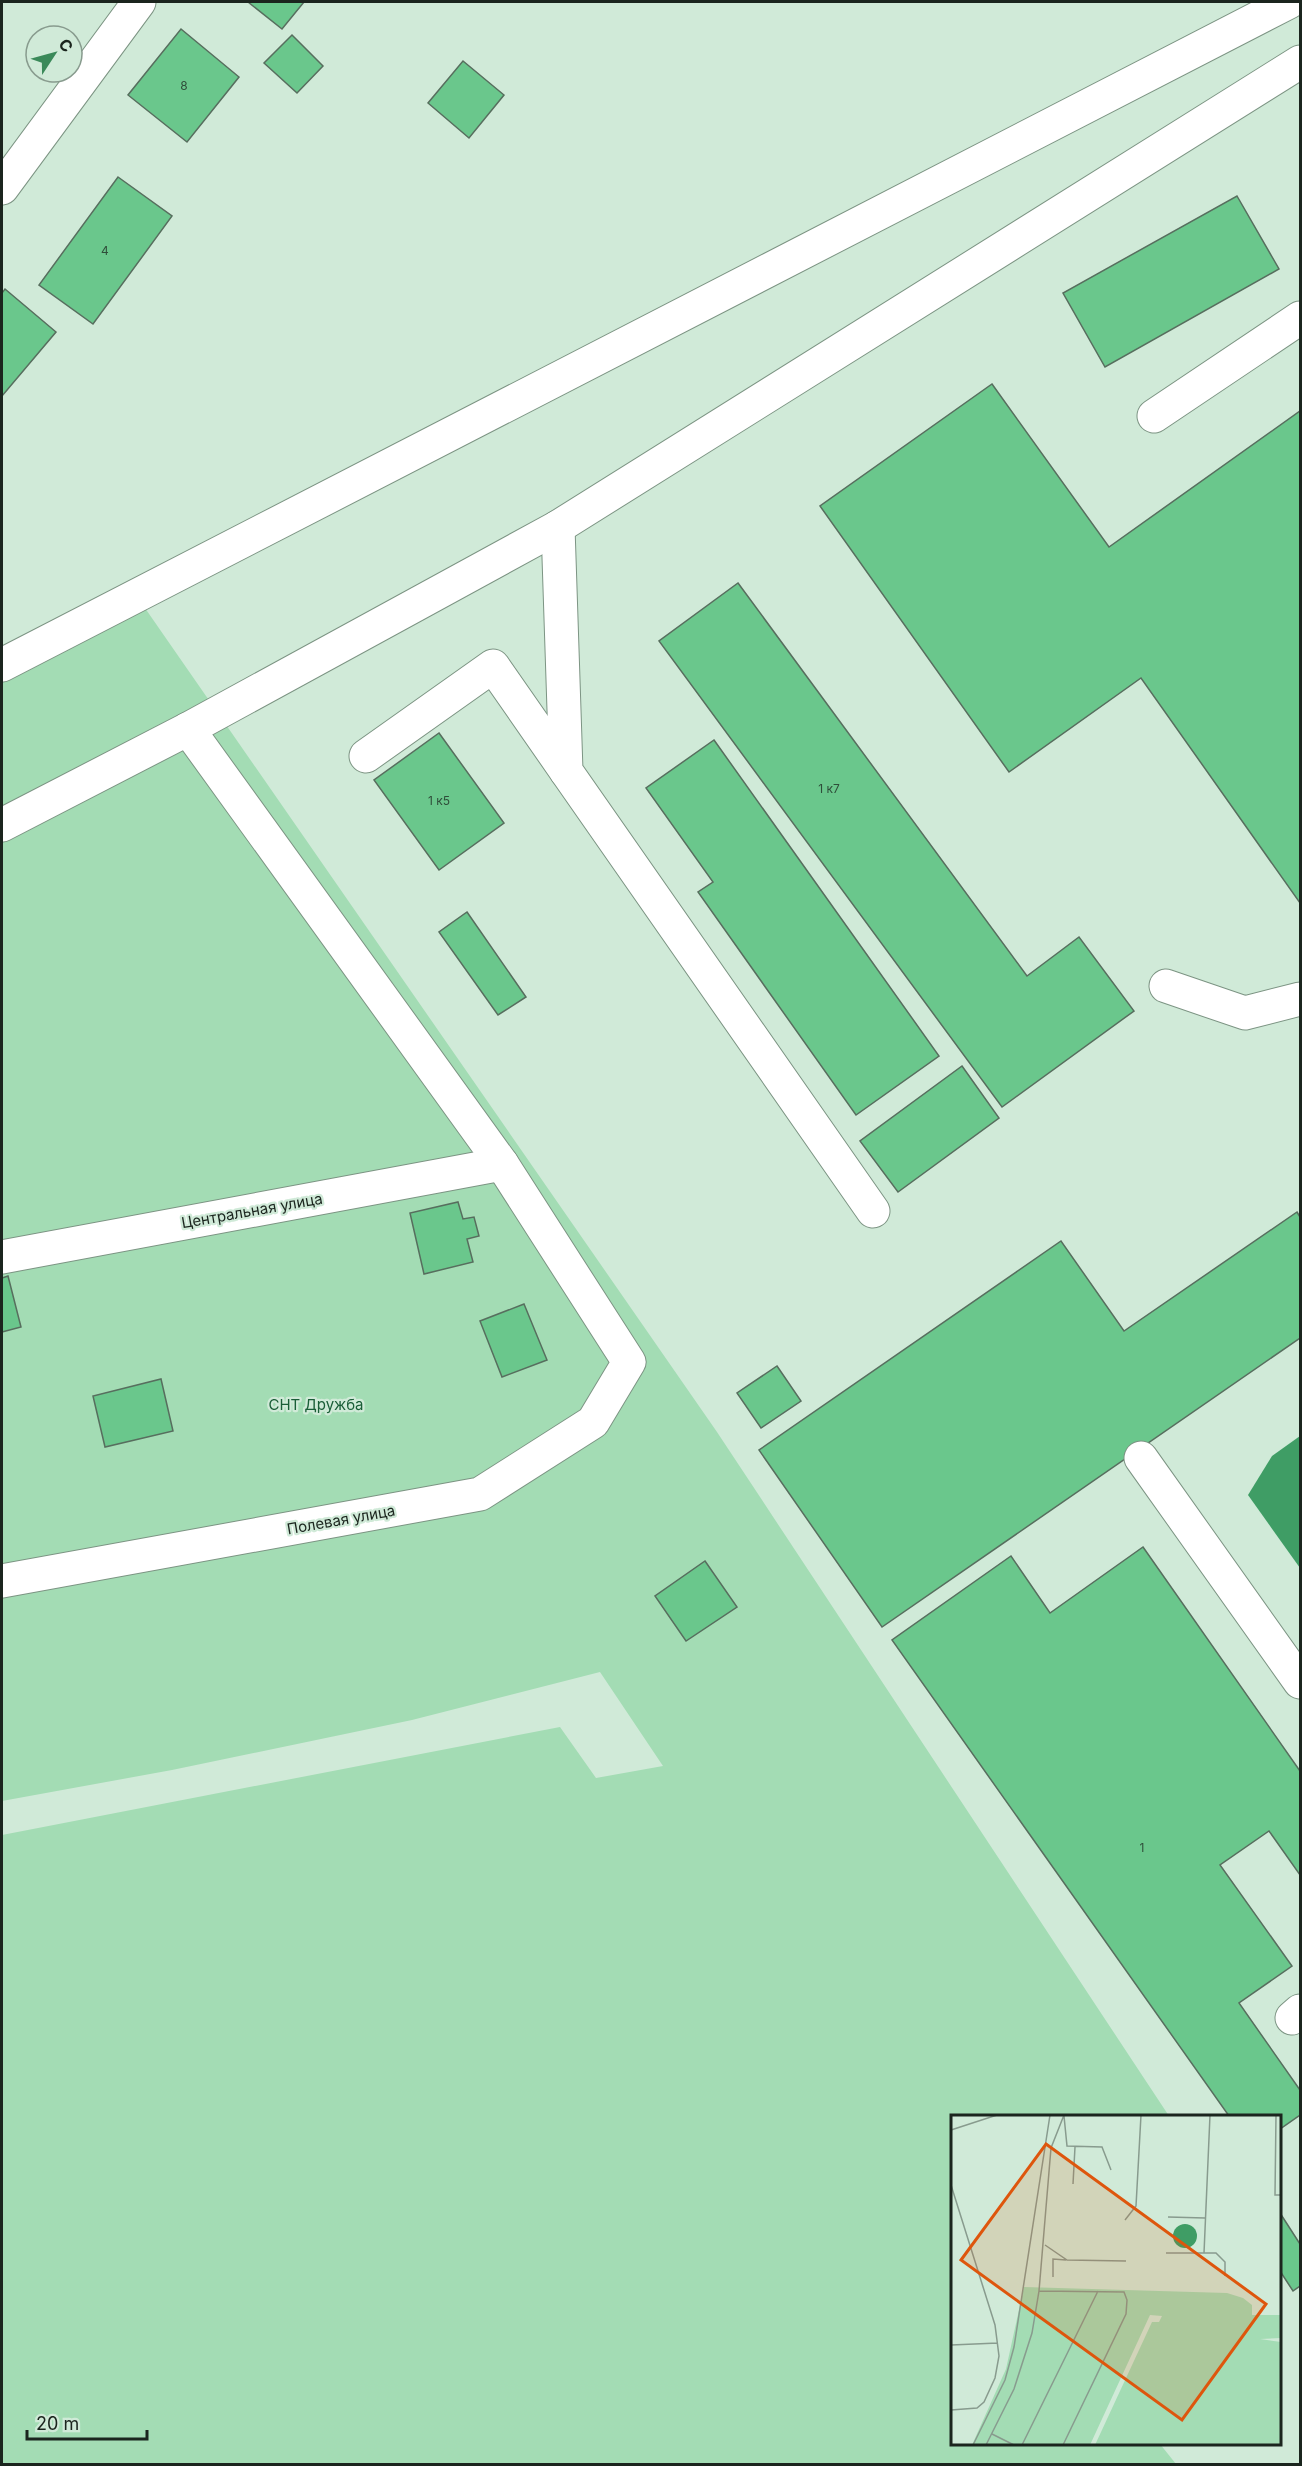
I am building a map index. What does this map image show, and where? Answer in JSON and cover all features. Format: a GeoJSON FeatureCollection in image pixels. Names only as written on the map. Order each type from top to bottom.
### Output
{"type":"FeatureCollection","features":[{"type":"Feature","properties":{"kind":"street"},"geometry":{"type":"LineString","coordinates":[[2,188],[139,2]]}},
{"type":"Feature","properties":{"kind":"street"},"geometry":{"type":"LineString","coordinates":[[2,665],[1289,2]]}},
{"type":"Feature","properties":{"kind":"street"},"geometry":{"type":"LineString","coordinates":[[2,825],[188,729],[558,527],[1300,62]]}},
{"type":"Feature","properties":{"kind":"street"},"geometry":{"type":"LineString","coordinates":[[1154,416],[1300,318]]}},
{"type":"Feature","properties":{"kind":"street"},"geometry":{"type":"LineString","coordinates":[[558,527],[566,771]]}},
{"type":"Feature","properties":{"kind":"street"},"geometry":{"type":"LineString","coordinates":[[366,756],[493,666],[873,1211]]}},
{"type":"Feature","properties":{"kind":"street"},"geometry":{"type":"LineString","coordinates":[[188,729],[502,1164]]}},
{"type":"Feature","properties":{"kind":"street"},"geometry":{"type":"LineString","coordinates":[[1166,986],[1245,1013],[1300,999]]}},
{"type":"Feature","properties":{"kind":"street","name":"Центральная улица"},"geometry":{"type":"LineString","coordinates":[[2,1257],[502,1164]]}},
{"type":"Feature","properties":{"kind":"street","name":"Полевая улица"},"geometry":{"type":"LineString","coordinates":[[2,1581],[480,1494],[593,1422],[628,1362],[502,1164]]}},
{"type":"Feature","properties":{"kind":"street"},"geometry":{"type":"LineString","coordinates":[[1141,1458],[1300,1682]]}},
{"type":"Feature","properties":{"kind":"green space","name":"СНТ Дружба"},"geometry":{"type":"Polygon","coordinates":[[[138,598],[717,1432],[1168,2115],[951,2115],[951,2445],[1161,2445],[1176,2464],[2,2464],[2,1835],[560,1727],[596,1778],[663,1766],[600,1672],[412,1720],[172,1770],[2,1801],[2,664],[138,598]]]}},
{"type":"Feature","properties":{"kind":"shaded area"},"geometry":{"type":"Polygon","coordinates":[[[1300,1436],[1300,1568],[1248,1495],[1272,1456],[1300,1436]]]}},
{"type":"Feature","properties":{"kind":"building"},"geometry":{"type":"Polygon","coordinates":[[[248,2],[304,2],[282,29],[248,2]]]}},
{"type":"Feature","properties":{"kind":"building"},"geometry":{"type":"Polygon","coordinates":[[[181,29],[239,77],[187,142],[128,95],[181,29]]]}},
{"type":"Feature","properties":{"kind":"building"},"geometry":{"type":"Polygon","coordinates":[[[292,35],[323,66],[297,93],[264,63],[292,35]]]}},
{"type":"Feature","properties":{"kind":"building"},"geometry":{"type":"Polygon","coordinates":[[[463,61],[504,95],[469,138],[428,103],[463,61]]]}},
{"type":"Feature","properties":{"kind":"building"},"geometry":{"type":"Polygon","coordinates":[[[118,177],[172,216],[93,324],[39,285],[118,177]]]}},
{"type":"Feature","properties":{"kind":"building"},"geometry":{"type":"Polygon","coordinates":[[[1237,196],[1279,269],[1105,367],[1063,293],[1237,196]]]}},
{"type":"Feature","properties":{"kind":"building"},"geometry":{"type":"Polygon","coordinates":[[[5,289],[56,332],[2,396],[2,293],[5,289]]]}},
{"type":"Feature","properties":{"kind":"building"},"geometry":{"type":"Polygon","coordinates":[[[992,384],[1109,547],[1300,411],[1300,903],[1141,678],[1009,772],[820,506],[992,384]]]}},
{"type":"Feature","properties":{"kind":"building"},"geometry":{"type":"Polygon","coordinates":[[[738,583],[1027,976],[1079,937],[1134,1011],[1002,1107],[659,641],[738,583]]]}},
{"type":"Feature","properties":{"kind":"building"},"geometry":{"type":"Polygon","coordinates":[[[439,733],[504,823],[439,870],[374,780],[439,733]]]}},
{"type":"Feature","properties":{"kind":"building"},"geometry":{"type":"Polygon","coordinates":[[[714,740],[939,1056],[856,1115],[698,892],[713,882],[646,788],[714,740]]]}},
{"type":"Feature","properties":{"kind":"building"},"geometry":{"type":"Polygon","coordinates":[[[467,912],[526,997],[498,1015],[439,932],[467,912]]]}},
{"type":"Feature","properties":{"kind":"building"},"geometry":{"type":"Polygon","coordinates":[[[962,1066],[999,1118],[898,1192],[860,1141],[962,1066]]]}},
{"type":"Feature","properties":{"kind":"building"},"geometry":{"type":"Polygon","coordinates":[[[458,1202],[463,1219],[474,1217],[479,1236],[467,1239],[473,1262],[424,1274],[410,1213],[458,1202]]]}},
{"type":"Feature","properties":{"kind":"building"},"geometry":{"type":"Polygon","coordinates":[[[1297,1212],[1300,1217],[1300,1338],[882,1627],[759,1450],[1061,1241],[1124,1331],[1297,1212]]]}},
{"type":"Feature","properties":{"kind":"building"},"geometry":{"type":"Polygon","coordinates":[[[8,1276],[21,1327],[2,1332],[2,1278],[8,1276]]]}},
{"type":"Feature","properties":{"kind":"building"},"geometry":{"type":"Polygon","coordinates":[[[524,1304],[547,1360],[502,1377],[480,1321],[524,1304]]]}},
{"type":"Feature","properties":{"kind":"building"},"geometry":{"type":"Polygon","coordinates":[[[777,1366],[801,1401],[761,1428],[737,1393],[777,1366]]]}},
{"type":"Feature","properties":{"kind":"building"},"geometry":{"type":"Polygon","coordinates":[[[161,1379],[173,1431],[105,1447],[93,1396],[161,1379]]]}},
{"type":"Feature","properties":{"kind":"building"},"geometry":{"type":"Polygon","coordinates":[[[1143,1547],[1300,1771],[1300,1875],[1269,1831],[1220,1865],[1292,1966],[1239,2003],[1300,2090],[1300,2115],[1281,2128],[1281,2115],[1228,2115],[892,1640],[1011,1556],[1050,1613],[1143,1547]]]}},
{"type":"Feature","properties":{"kind":"building"},"geometry":{"type":"Polygon","coordinates":[[[705,1561],[737,1607],[686,1641],[655,1596],[705,1561]]]}},
{"type":"Feature","properties":{"kind":"building"},"geometry":{"type":"Polygon","coordinates":[[[1281,2215],[1300,2244],[1300,2286],[1293,2291],[1281,2273],[1281,2215]]]}}]}
